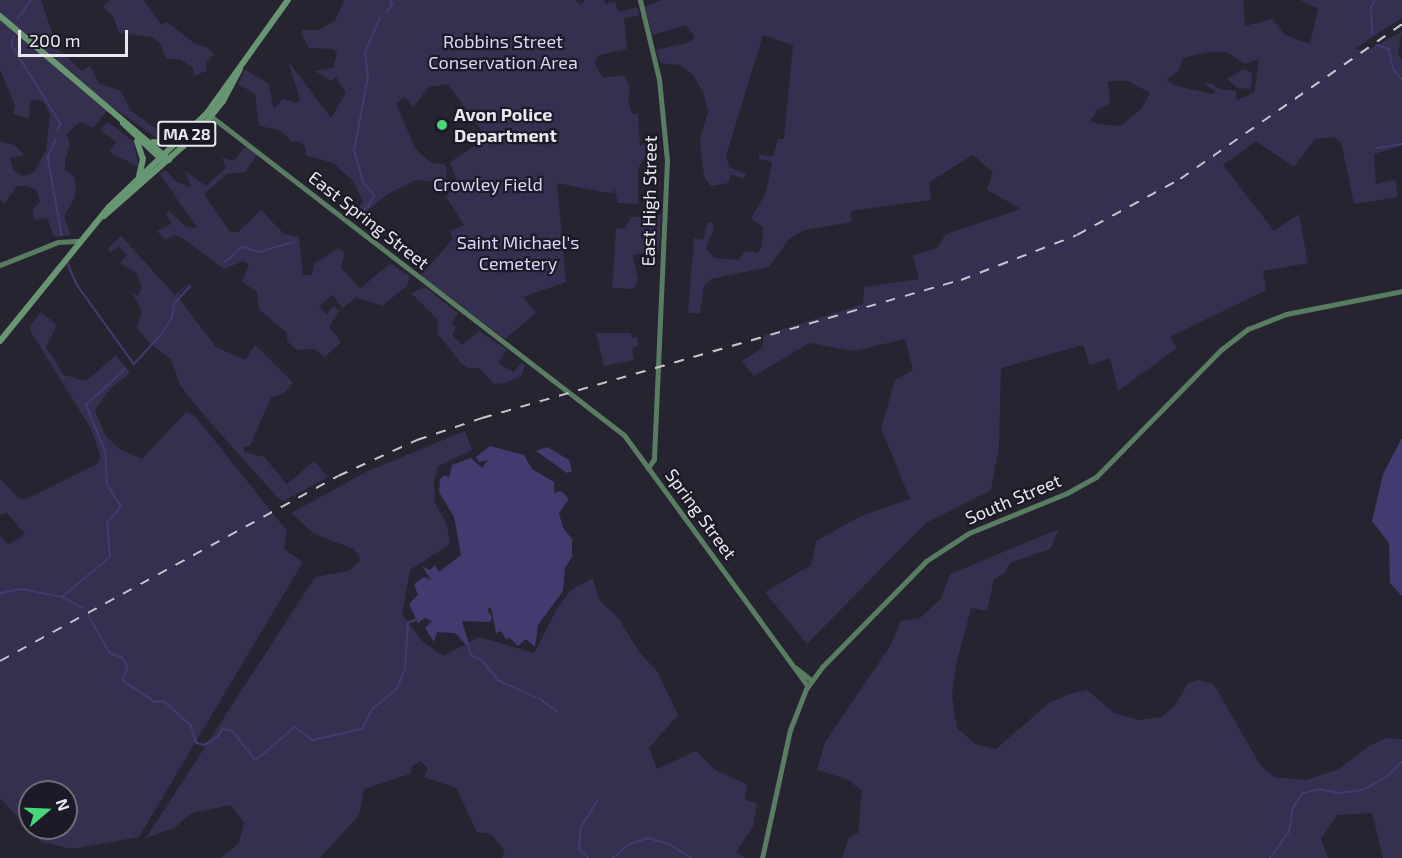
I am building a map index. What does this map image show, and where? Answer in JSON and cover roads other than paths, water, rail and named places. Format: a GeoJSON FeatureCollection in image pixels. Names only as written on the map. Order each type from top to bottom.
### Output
{"type":"FeatureCollection","features":[{"type":"Feature","properties":{"kind":"main road","name":"MA 28"},"geometry":{"type":"LineString","coordinates":[[103,216],[165,159],[209,114],[244,59],[288,0]]}},
{"type":"Feature","properties":{"kind":"main road","name":"East High Street"},"geometry":{"type":"LineString","coordinates":[[640,0],[658,70],[667,150],[654,459],[648,468]]}},
{"type":"Feature","properties":{"kind":"main road"},"geometry":{"type":"LineString","coordinates":[[0,16],[121,120],[143,136],[165,159]]}},
{"type":"Feature","properties":{"kind":"main road","name":"MA 28"},"geometry":{"type":"LineString","coordinates":[[0,341],[80,241],[103,216],[137,180],[165,159],[178,143],[209,114]]}},
{"type":"Feature","properties":{"kind":"main road","name":"East Spring Street"},"geometry":{"type":"LineString","coordinates":[[209,114],[570,393]]}},
{"type":"Feature","properties":{"kind":"main road"},"geometry":{"type":"LineString","coordinates":[[121,120],[142,152],[137,180]]}},
{"type":"Feature","properties":{"kind":"main road"},"geometry":{"type":"LineString","coordinates":[[127,129],[165,159]]}},
{"type":"Feature","properties":{"kind":"main road"},"geometry":{"type":"LineString","coordinates":[[143,136],[164,146],[178,143]]}},
{"type":"Feature","properties":{"kind":"main road"},"geometry":{"type":"LineString","coordinates":[[0,265],[64,240],[80,241]]}},
{"type":"Feature","properties":{"kind":"main road","name":"South Street"},"geometry":{"type":"LineString","coordinates":[[762,858],[790,730],[809,683],[933,555],[969,533],[1067,494],[1096,477],[1240,334],[1281,315],[1402,291]]}},
{"type":"Feature","properties":{"kind":"main road","name":"Spring Street"},"geometry":{"type":"LineString","coordinates":[[570,393],[624,435],[793,666],[809,683]]}},
{"type":"Feature","properties":{"kind":"waterway"},"geometry":{"type":"LineString","coordinates":[[18,18],[31,0]]}},
{"type":"Feature","properties":{"kind":"waterway"},"geometry":{"type":"LineString","coordinates":[[387,12],[392,5],[390,0]]}},
{"type":"Feature","properties":{"kind":"waterway"},"geometry":{"type":"LineString","coordinates":[[1372,35],[1371,8],[1375,0]]}},
{"type":"Feature","properties":{"kind":"waterway"},"geometry":{"type":"LineString","coordinates":[[357,215],[368,207],[374,196],[363,182],[354,151],[368,77],[365,52],[380,18]]}},
{"type":"Feature","properties":{"kind":"waterway"},"geometry":{"type":"LineString","coordinates":[[14,37],[12,45],[61,124],[58,129]]}},
{"type":"Feature","properties":{"kind":"waterway"},"geometry":{"type":"LineString","coordinates":[[1376,45],[1389,49],[1394,70],[1402,79]]}},
{"type":"Feature","properties":{"kind":"waterway"},"geometry":{"type":"LineString","coordinates":[[56,140],[48,157],[62,235]]}},
{"type":"Feature","properties":{"kind":"waterway"},"geometry":{"type":"LineString","coordinates":[[1377,148],[1402,144]]}},
{"type":"Feature","properties":{"kind":"waterway"},"geometry":{"type":"LineString","coordinates":[[225,262],[242,247],[259,252],[295,242]]}},
{"type":"Feature","properties":{"kind":"waterway"},"geometry":{"type":"LineString","coordinates":[[68,264],[78,286],[134,364],[160,336],[172,318],[174,304],[190,286]]}},
{"type":"Feature","properties":{"kind":"waterway"},"geometry":{"type":"LineString","coordinates":[[62,597],[110,557],[107,523],[121,507],[107,485],[105,452],[86,405],[125,369]]}},
{"type":"Feature","properties":{"kind":"waterway"},"geometry":{"type":"LineString","coordinates":[[0,593],[22,589],[62,597],[83,608]]}},
{"type":"Feature","properties":{"kind":"waterway"},"geometry":{"type":"LineString","coordinates":[[89,616],[110,653],[123,658],[128,667],[123,681],[155,702],[164,701],[191,725],[197,743],[204,745],[218,737],[222,729],[233,731],[256,760],[295,727],[313,740],[362,729],[372,709],[397,689],[405,669],[408,623],[417,619]]}},
{"type":"Feature","properties":{"kind":"waterway"},"geometry":{"type":"LineString","coordinates":[[467,639],[471,655],[482,660],[498,680],[535,697]]}},
{"type":"Feature","properties":{"kind":"waterway"},"geometry":{"type":"LineString","coordinates":[[540,699],[557,711]]}},
{"type":"Feature","properties":{"kind":"waterway"},"geometry":{"type":"LineString","coordinates":[[1270,858],[1289,832],[1293,808],[1302,794],[1318,789],[1339,793],[1363,790],[1388,776],[1402,762]]}},
{"type":"Feature","properties":{"kind":"waterway"},"geometry":{"type":"LineString","coordinates":[[588,858],[579,849],[581,827],[597,801]]}},
{"type":"Feature","properties":{"kind":"waterway"},"geometry":{"type":"LineString","coordinates":[[613,858],[628,845],[648,838],[669,844],[691,858]]}},
{"type":"Feature","properties":{"kind":"railway"},"geometry":{"type":"LineString","coordinates":[[0,661],[338,476],[417,440],[482,418],[961,280],[1077,235],[1180,179],[1402,24]]}},
{"type":"Feature","properties":{"kind":"place","name":"Avon Police Department"},"geometry":{"type":"Point","coordinates":[442,125]}},
{"type":"Feature","properties":{"kind":"park label","name":"Robbins Street Conservation Area"},"geometry":{"type":"Point","coordinates":[503,52]}},
{"type":"Feature","properties":{"kind":"park label","name":"Crowley Field"},"geometry":{"type":"Point","coordinates":[488,184]}},
{"type":"Feature","properties":{"kind":"park label","name":"Saint Michael's Cemetery"},"geometry":{"type":"Point","coordinates":[518,253]}}]}
